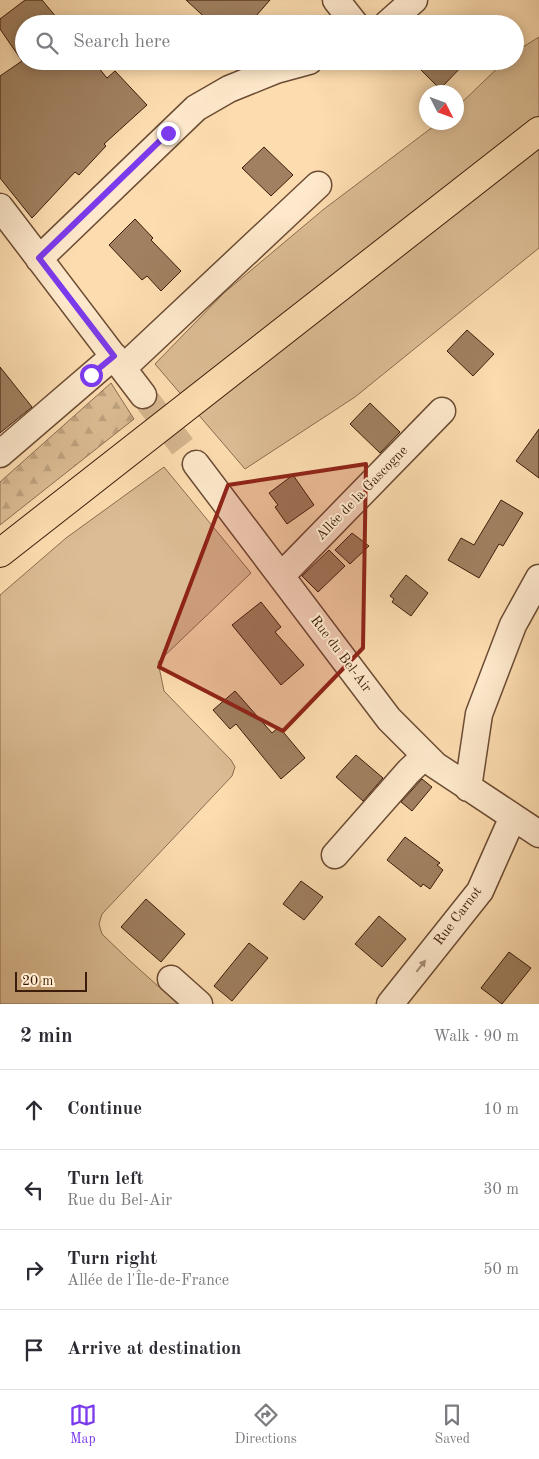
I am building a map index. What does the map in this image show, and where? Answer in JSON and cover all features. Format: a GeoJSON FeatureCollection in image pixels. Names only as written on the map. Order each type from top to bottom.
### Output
{"type":"FeatureCollection","features":[{"type":"Feature","properties":{"kind":"main road"},"geometry":{"type":"LineString","coordinates":[[0,553],[539,131]]}},
{"type":"Feature","properties":{"kind":"street"},"geometry":{"type":"LineString","coordinates":[[336,0],[348,15]]}},
{"type":"Feature","properties":{"kind":"street"},"geometry":{"type":"LineString","coordinates":[[397,15],[414,0]]}},
{"type":"Feature","properties":{"kind":"street"},"geometry":{"type":"LineString","coordinates":[[39,258],[196,108],[229,89],[276,70]]}},
{"type":"Feature","properties":{"kind":"street"},"geometry":{"type":"LineString","coordinates":[[0,454],[119,362],[318,185]]}},
{"type":"Feature","properties":{"kind":"street"},"geometry":{"type":"LineString","coordinates":[[0,207],[8,236],[39,258],[143,395]]}},
{"type":"Feature","properties":{"kind":"street","name":"Allée de la Gascogne"},"geometry":{"type":"LineString","coordinates":[[282,576],[442,411]]}},
{"type":"Feature","properties":{"kind":"street","name":"Rue du Bel-Air"},"geometry":{"type":"LineString","coordinates":[[196,464],[389,719],[424,757],[512,818],[539,834]]}},
{"type":"Feature","properties":{"kind":"street"},"geometry":{"type":"LineString","coordinates":[[468,788],[479,714],[513,626],[539,578]]}},
{"type":"Feature","properties":{"kind":"street"},"geometry":{"type":"LineString","coordinates":[[335,855],[409,771],[424,757]]}},
{"type":"Feature","properties":{"kind":"street","name":"Rue Carnot"},"geometry":{"type":"LineString","coordinates":[[390,1004],[480,891],[512,818]]}},
{"type":"Feature","properties":{"kind":"street"},"geometry":{"type":"LineString","coordinates":[[171,979],[199,1004]]}},
{"type":"Feature","properties":{"kind":"highlighted area"},"geometry":{"type":"Polygon","coordinates":[[[366,464],[363,648],[283,731],[159,667],[228,485],[366,464]]]}},
{"type":"Feature","properties":{"kind":"green space"},"geometry":{"type":"Polygon","coordinates":[[[539,37],[539,248],[355,397],[245,469],[155,364],[224,293],[324,209],[429,130],[464,130],[464,100],[496,70],[524,70],[524,46],[539,37]]]}},
{"type":"Feature","properties":{"kind":"green space"},"geometry":{"type":"Polygon","coordinates":[[[111,383],[134,419],[0,525],[0,482],[111,383]]]}},
{"type":"Feature","properties":{"kind":"green space"},"geometry":{"type":"Polygon","coordinates":[[[164,467],[251,573],[158,662],[164,691],[231,760],[235,767],[232,776],[102,914],[99,924],[102,934],[178,1004],[0,1004],[0,595],[66,538],[164,467]]]}},
{"type":"Feature","properties":{"kind":"building"},"geometry":{"type":"Polygon","coordinates":[[[25,0],[42,0],[54,15],[15,15],[15,51],[0,29],[0,19],[25,0]]]}},
{"type":"Feature","properties":{"kind":"building"},"geometry":{"type":"Polygon","coordinates":[[[186,0],[270,0],[257,15],[202,15],[186,0]]]}},
{"type":"Feature","properties":{"kind":"building"},"geometry":{"type":"Polygon","coordinates":[[[15,66],[15,70],[100,70],[107,78],[115,71],[147,105],[104,144],[106,146],[79,175],[75,172],[32,218],[0,178],[0,76],[15,66]]]}},
{"type":"Feature","properties":{"kind":"building"},"geometry":{"type":"Polygon","coordinates":[[[421,70],[458,70],[444,85],[436,85],[421,70]]]}},
{"type":"Feature","properties":{"kind":"building"},"geometry":{"type":"Polygon","coordinates":[[[264,147],[293,175],[271,196],[242,168],[264,147]]]}},
{"type":"Feature","properties":{"kind":"building"},"geometry":{"type":"Polygon","coordinates":[[[135,219],[153,238],[151,240],[181,271],[161,291],[147,276],[142,280],[109,245],[135,219]]]}},
{"type":"Feature","properties":{"kind":"building"},"geometry":{"type":"Polygon","coordinates":[[[467,330],[494,354],[473,376],[447,351],[467,330]]]}},
{"type":"Feature","properties":{"kind":"building"},"geometry":{"type":"Polygon","coordinates":[[[0,367],[32,407],[0,433],[0,367]]]}},
{"type":"Feature","properties":{"kind":"building"},"geometry":{"type":"Polygon","coordinates":[[[370,403],[400,432],[380,453],[350,424],[370,403]]]}},
{"type":"Feature","properties":{"kind":"building"},"geometry":{"type":"Polygon","coordinates":[[[539,429],[539,478],[516,461],[539,429]]]}},
{"type":"Feature","properties":{"kind":"building"},"geometry":{"type":"Polygon","coordinates":[[[293,475],[314,505],[287,524],[275,507],[278,505],[269,493],[293,475]]]}},
{"type":"Feature","properties":{"kind":"building"},"geometry":{"type":"Polygon","coordinates":[[[501,500],[523,513],[503,546],[499,544],[479,578],[448,560],[461,538],[474,545],[501,500]]]}},
{"type":"Feature","properties":{"kind":"building"},"geometry":{"type":"Polygon","coordinates":[[[352,533],[369,546],[350,564],[335,550],[352,533]]]}},
{"type":"Feature","properties":{"kind":"building"},"geometry":{"type":"Polygon","coordinates":[[[329,550],[345,566],[318,592],[302,576],[329,550]]]}},
{"type":"Feature","properties":{"kind":"building"},"geometry":{"type":"Polygon","coordinates":[[[406,575],[428,593],[411,616],[392,602],[394,599],[390,596],[406,575]]]}},
{"type":"Feature","properties":{"kind":"building"},"geometry":{"type":"Polygon","coordinates":[[[261,602],[281,627],[275,632],[304,665],[281,685],[232,625],[261,602]]]}},
{"type":"Feature","properties":{"kind":"building"},"geometry":{"type":"Polygon","coordinates":[[[235,691],[272,733],[279,727],[305,758],[281,779],[236,724],[230,729],[213,710],[235,691]]]}},
{"type":"Feature","properties":{"kind":"building"},"geometry":{"type":"Polygon","coordinates":[[[356,755],[383,778],[363,801],[336,777],[356,755]]]}},
{"type":"Feature","properties":{"kind":"building"},"geometry":{"type":"Polygon","coordinates":[[[422,779],[432,787],[412,811],[401,802],[422,779]]]}},
{"type":"Feature","properties":{"kind":"building"},"geometry":{"type":"Polygon","coordinates":[[[405,837],[440,863],[437,865],[443,870],[430,889],[423,884],[421,887],[387,860],[405,837]]]}},
{"type":"Feature","properties":{"kind":"building"},"geometry":{"type":"Polygon","coordinates":[[[301,881],[323,897],[304,920],[283,904],[301,881]]]}},
{"type":"Feature","properties":{"kind":"building"},"geometry":{"type":"Polygon","coordinates":[[[146,899],[185,934],[161,962],[121,927],[146,899]]]}},
{"type":"Feature","properties":{"kind":"building"},"geometry":{"type":"Polygon","coordinates":[[[379,916],[406,939],[382,967],[355,944],[379,916]]]}},
{"type":"Feature","properties":{"kind":"building"},"geometry":{"type":"Polygon","coordinates":[[[249,943],[268,958],[232,1001],[214,986],[249,943]]]}},
{"type":"Feature","properties":{"kind":"building"},"geometry":{"type":"Polygon","coordinates":[[[509,952],[531,968],[502,1004],[481,988],[509,952]]]}},
{"type":"Feature","properties":{"kind":"tunnel"},"geometry":{"type":"LineString","coordinates":[[143,395],[196,464]]}},
{"type":"Feature","properties":{"kind":"route"},"geometry":{"type":"LineString","coordinates":[[91,375],[114,356],[39,258],[58,242],[168,133]]}}]}
